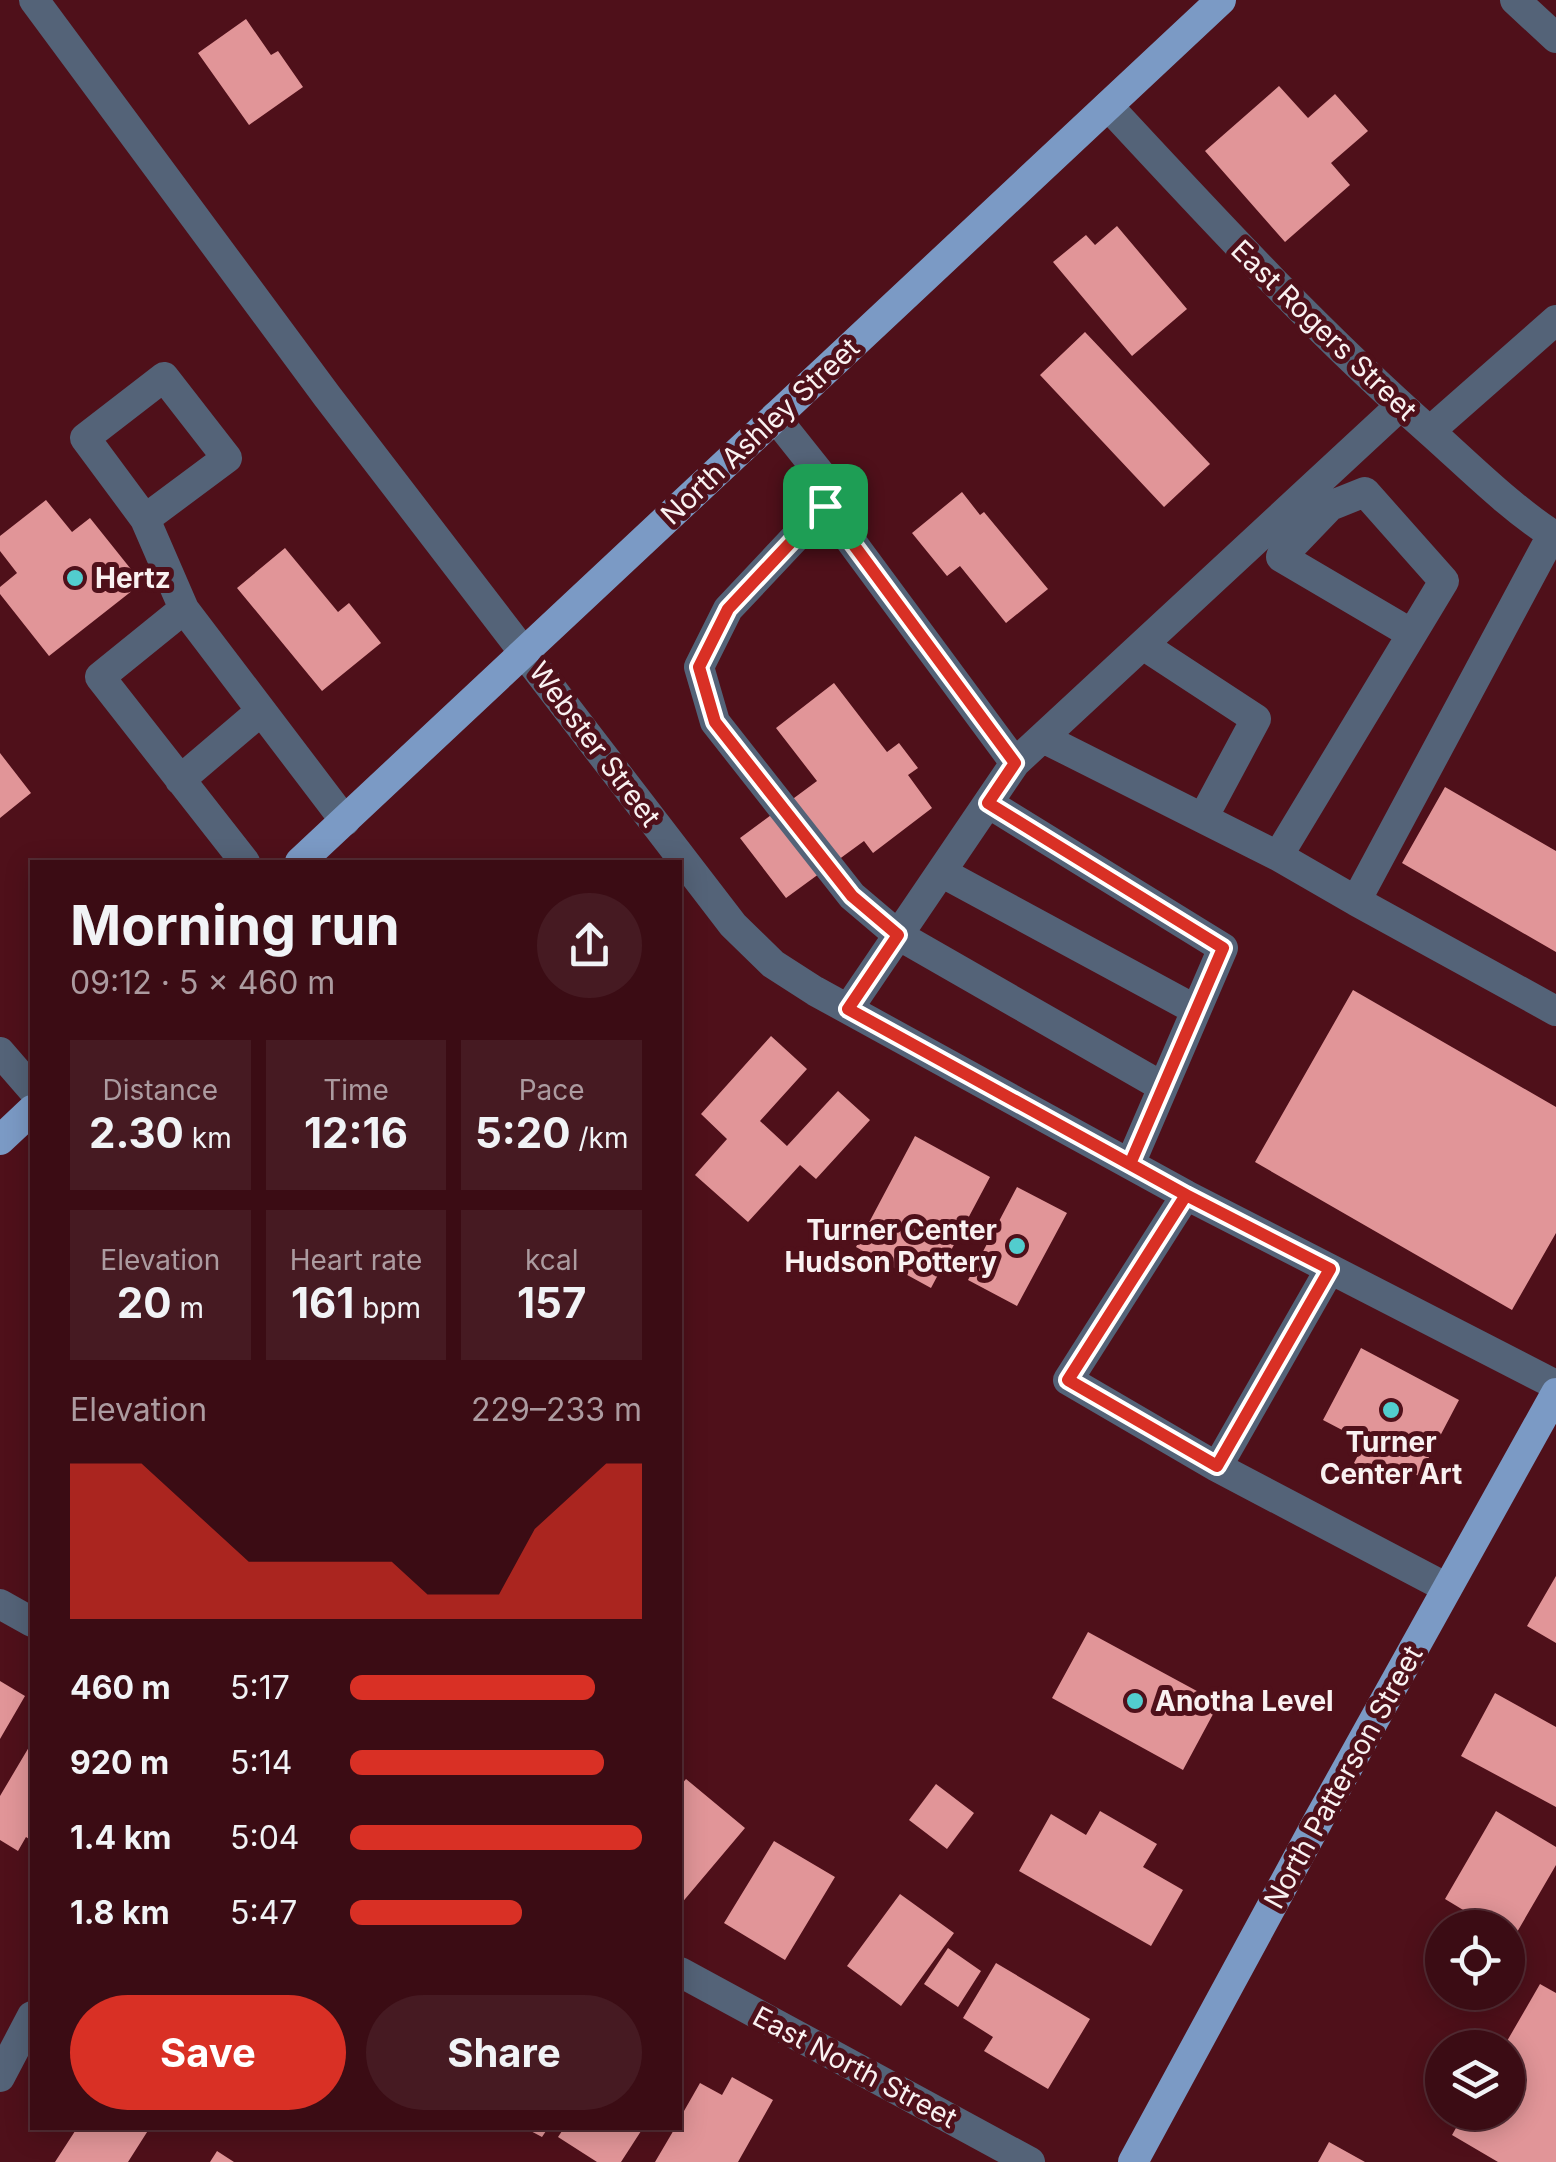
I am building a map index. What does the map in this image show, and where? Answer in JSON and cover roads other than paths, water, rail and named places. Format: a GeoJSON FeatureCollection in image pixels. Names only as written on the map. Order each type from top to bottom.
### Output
{"type":"FeatureCollection","features":[{"type":"Feature","properties":{"kind":"main road","name":"North Ashley Street"},"geometry":{"type":"LineString","coordinates":[[302,860],[1221,0]]}},
{"type":"Feature","properties":{"kind":"main road"},"geometry":{"type":"LineString","coordinates":[[0,1140],[30,1112]]}},
{"type":"Feature","properties":{"kind":"main road","name":"North Patterson Street"},"geometry":{"type":"LineString","coordinates":[[1133,2162],[1556,1394]]}},
{"type":"Feature","properties":{"kind":"street","name":"Webster Street"},"geometry":{"type":"LineString","coordinates":[[34,0],[327,396],[526,650],[613,771],[734,925],[773,964],[1186,1195],[1556,1385]]}},
{"type":"Feature","properties":{"kind":"street"},"geometry":{"type":"LineString","coordinates":[[1516,0],[1551,25]]}},
{"type":"Feature","properties":{"kind":"street","name":"East Rogers Street"},"geometry":{"type":"LineString","coordinates":[[1108,106],[1268,279],[1400,406],[1554,536]]}},
{"type":"Feature","properties":{"kind":"street"},"geometry":{"type":"LineString","coordinates":[[1430,432],[1556,320]]}},
{"type":"Feature","properties":{"kind":"street"},"geometry":{"type":"LineString","coordinates":[[145,520],[226,458],[164,377],[85,438],[145,520],[184,609],[345,821]]}},
{"type":"Feature","properties":{"kind":"street"},"geometry":{"type":"LineString","coordinates":[[848,1009],[1015,763],[1400,406]]}},
{"type":"Feature","properties":{"kind":"street"},"geometry":{"type":"LineString","coordinates":[[775,417],[822,476],[825,506],[1015,763]]}},
{"type":"Feature","properties":{"kind":"street"},"geometry":{"type":"LineString","coordinates":[[1278,856],[1444,581],[1365,492],[1330,506],[1281,557],[1412,634]]}},
{"type":"Feature","properties":{"kind":"street"},"geometry":{"type":"LineString","coordinates":[[825,506],[728,609],[699,667],[715,722],[852,896],[898,935],[1163,1087]]}},
{"type":"Feature","properties":{"kind":"street"},"geometry":{"type":"LineString","coordinates":[[1356,901],[1554,536]]}},
{"type":"Feature","properties":{"kind":"street"},"geometry":{"type":"LineString","coordinates":[[184,609],[100,677],[243,860]]}},
{"type":"Feature","properties":{"kind":"street"},"geometry":{"type":"LineString","coordinates":[[1143,644],[1256,719],[1203,818]]}},
{"type":"Feature","properties":{"kind":"street"},"geometry":{"type":"LineString","coordinates":[[180,780],[261,712]]}},
{"type":"Feature","properties":{"kind":"street"},"geometry":{"type":"LineString","coordinates":[[1042,738],[1278,856],[1556,1011]]}},
{"type":"Feature","properties":{"kind":"street"},"geometry":{"type":"LineString","coordinates":[[988,803],[1223,948],[1130,1164]]}},
{"type":"Feature","properties":{"kind":"street"},"geometry":{"type":"LineString","coordinates":[[941,872],[1196,1010]]}},
{"type":"Feature","properties":{"kind":"street"},"geometry":{"type":"LineString","coordinates":[[0,1052],[30,1087]]}},
{"type":"Feature","properties":{"kind":"street"},"geometry":{"type":"LineString","coordinates":[[1186,1195],[1068,1380],[1217,1466],[1447,1588]]}},
{"type":"Feature","properties":{"kind":"street"},"geometry":{"type":"LineString","coordinates":[[1217,1466],[1330,1269]]}},
{"type":"Feature","properties":{"kind":"street"},"geometry":{"type":"LineString","coordinates":[[0,1604],[30,1621]]}},
{"type":"Feature","properties":{"kind":"street","name":"East North Street"},"geometry":{"type":"LineString","coordinates":[[682,1973],[1030,2162]]}},
{"type":"Feature","properties":{"kind":"street"},"geometry":{"type":"LineString","coordinates":[[0,2077],[30,2020]]}},
{"type":"Feature","properties":{"kind":"place","name":"Hertz"},"geometry":{"type":"Point","coordinates":[75,578]}},
{"type":"Feature","properties":{"kind":"place","name":"Turner Center Hudson Pottery"},"geometry":{"type":"Point","coordinates":[1017,1246]}},
{"type":"Feature","properties":{"kind":"place","name":"Turner Center Art"},"geometry":{"type":"Point","coordinates":[1391,1410]}},
{"type":"Feature","properties":{"kind":"place","name":"Anotha Level"},"geometry":{"type":"Point","coordinates":[1135,1701]}}]}
